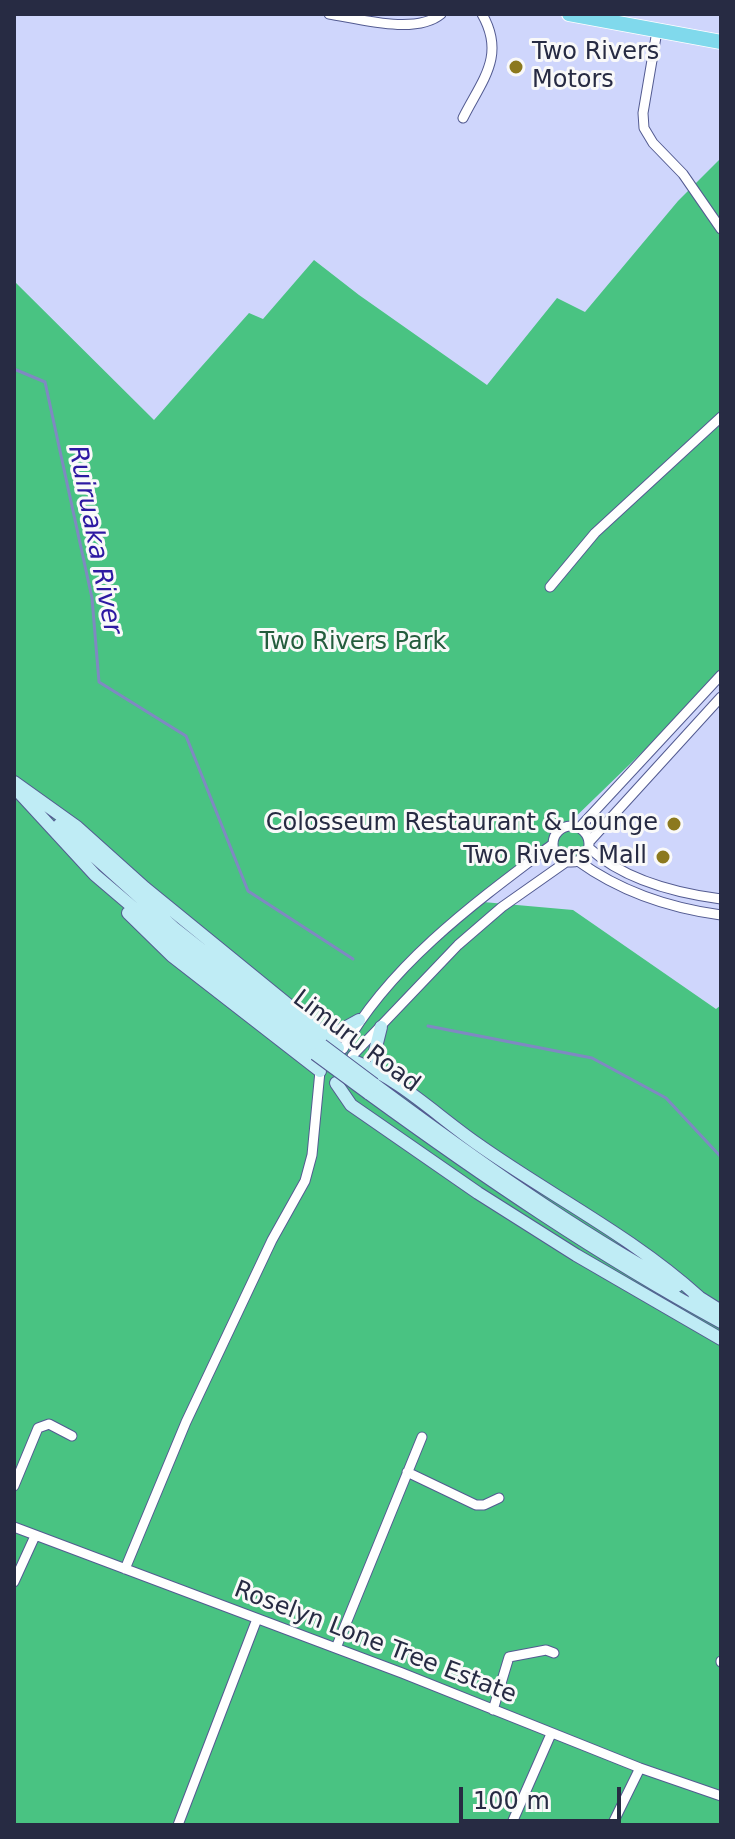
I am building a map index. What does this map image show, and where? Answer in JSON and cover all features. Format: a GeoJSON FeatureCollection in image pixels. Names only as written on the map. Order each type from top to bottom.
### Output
{"type":"FeatureCollection","features":[{"type":"Feature","properties":{"kind":"main road"},"geometry":{"type":"LineString","coordinates":[[569,14],[721,42]]}},
{"type":"Feature","properties":{"kind":"main road","name":"Limuru Road"},"geometry":{"type":"LineString","coordinates":[[15,784],[118,904],[172,956],[320,1071]]}},
{"type":"Feature","properties":{"kind":"main road","name":"Limuru Road"},"geometry":{"type":"LineString","coordinates":[[15,784],[174,928],[321,1044],[453,1155],[601,1253],[721,1322]]}},
{"type":"Feature","properties":{"kind":"main road","name":"Limuru Road"},"geometry":{"type":"LineString","coordinates":[[95,875],[183,950],[321,1044],[347,1053],[379,1071],[477,1144],[636,1247],[699,1297]]}},
{"type":"Feature","properties":{"kind":"main road"},"geometry":{"type":"LineString","coordinates":[[321,1044],[359,1020]]}},
{"type":"Feature","properties":{"kind":"main road"},"geometry":{"type":"LineString","coordinates":[[379,1071],[375,1051],[381,1027]]}},
{"type":"Feature","properties":{"kind":"main road"},"geometry":{"type":"LineString","coordinates":[[347,1053],[351,1077],[336,1083],[326,1080],[320,1071],[323,1055],[347,1053]]}},
{"type":"Feature","properties":{"kind":"main road","name":"Limuru Road"},"geometry":{"type":"LineString","coordinates":[[336,1083],[351,1105],[478,1193],[576,1255],[721,1339]]}},
{"type":"Feature","properties":{"kind":"main road","name":"Limuru Road"},"geometry":{"type":"LineString","coordinates":[[371,1089],[610,1247],[721,1311]]}},
{"type":"Feature","properties":{"kind":"street"},"geometry":{"type":"LineString","coordinates":[[329,14],[403,24],[433,21],[441,14]]}},
{"type":"Feature","properties":{"kind":"street"},"geometry":{"type":"LineString","coordinates":[[463,118],[488,69],[494,48],[493,35],[482,14]]}},
{"type":"Feature","properties":{"kind":"street"},"geometry":{"type":"LineString","coordinates":[[657,31],[643,113],[644,128],[653,143],[683,174],[721,229]]}},
{"type":"Feature","properties":{"kind":"street"},"geometry":{"type":"LineString","coordinates":[[550,587],[595,533],[721,417]]}},
{"type":"Feature","properties":{"kind":"street"},"geometry":{"type":"LineString","coordinates":[[579,828],[721,675]]}},
{"type":"Feature","properties":{"kind":"street"},"geometry":{"type":"LineString","coordinates":[[578,861],[721,697]]}},
{"type":"Feature","properties":{"kind":"street"},"geometry":{"type":"LineString","coordinates":[[642,760],[655,770]]}},
{"type":"Feature","properties":{"kind":"street"},"geometry":{"type":"LineString","coordinates":[[566,862],[556,855],[553,844],[555,833],[566,825],[584,831],[589,845],[605,863],[642,880],[721,899]]}},
{"type":"Feature","properties":{"kind":"street"},"geometry":{"type":"LineString","coordinates":[[347,1053],[359,1020],[373,1003],[447,928],[553,844]]}},
{"type":"Feature","properties":{"kind":"street"},"geometry":{"type":"LineString","coordinates":[[347,1053],[381,1027],[458,945],[502,907],[566,862],[578,861],[598,875],[668,906],[721,915]]}},
{"type":"Feature","properties":{"kind":"street"},"geometry":{"type":"LineString","coordinates":[[373,1003],[390,1015]]}},
{"type":"Feature","properties":{"kind":"street"},"geometry":{"type":"LineString","coordinates":[[125,1569],[186,1422],[272,1240],[305,1181],[312,1155],[320,1071]]}},
{"type":"Feature","properties":{"kind":"street"},"geometry":{"type":"LineString","coordinates":[[14,1486],[38,1428],[49,1424],[72,1436]]}},
{"type":"Feature","properties":{"kind":"street"},"geometry":{"type":"LineString","coordinates":[[336,1648],[422,1437]]}},
{"type":"Feature","properties":{"kind":"street"},"geometry":{"type":"LineString","coordinates":[[407,1472],[476,1505],[499,1498]]}},
{"type":"Feature","properties":{"kind":"street","name":"Roselyn Lone Tree Estate"},"geometry":{"type":"LineString","coordinates":[[14,1527],[336,1648],[640,1768],[721,1796]]}},
{"type":"Feature","properties":{"kind":"street"},"geometry":{"type":"LineString","coordinates":[[14,1581],[35,1536]]}},
{"type":"Feature","properties":{"kind":"street"},"geometry":{"type":"LineString","coordinates":[[178,1825],[257,1619]]}},
{"type":"Feature","properties":{"kind":"street"},"geometry":{"type":"LineString","coordinates":[[493,1710],[509,1657],[546,1650],[554,1653]]}},
{"type":"Feature","properties":{"kind":"street"},"geometry":{"type":"LineString","coordinates":[[511,1825],[551,1734]]}},
{"type":"Feature","properties":{"kind":"street"},"geometry":{"type":"LineString","coordinates":[[612,1825],[640,1768]]}},
{"type":"Feature","properties":{"kind":"green space","name":"Two Rivers Park"},"geometry":{"type":"Polygon","coordinates":[[[721,158],[721,676],[565,827],[577,829],[586,837],[583,855],[572,861],[565,859],[556,848],[554,838],[483,902],[573,910],[716,1009],[721,1005],[721,1825],[14,1825],[14,281],[154,420],[249,313],[263,319],[314,260],[487,385],[557,298],[585,312],[678,201],[721,158]]]}},
{"type":"Feature","properties":{"kind":"waterway","name":"Ruiruaka River"},"geometry":{"type":"LineString","coordinates":[[14,369],[45,382],[92,598],[99,682],[186,736],[248,891],[353,959]]}},
{"type":"Feature","properties":{"kind":"waterway","name":"Ruiruaka River"},"geometry":{"type":"LineString","coordinates":[[428,1026],[592,1058],[666,1098],[721,1157]]}},
{"type":"Feature","properties":{"kind":"place","name":"Two Rivers Motors"},"geometry":{"type":"Point","coordinates":[516,67]}},
{"type":"Feature","properties":{"kind":"place","name":"Colosseum Restaurant & Lounge"},"geometry":{"type":"Point","coordinates":[674,824]}},
{"type":"Feature","properties":{"kind":"place","name":"Two Rivers Mall"},"geometry":{"type":"Point","coordinates":[663,857]}}]}
